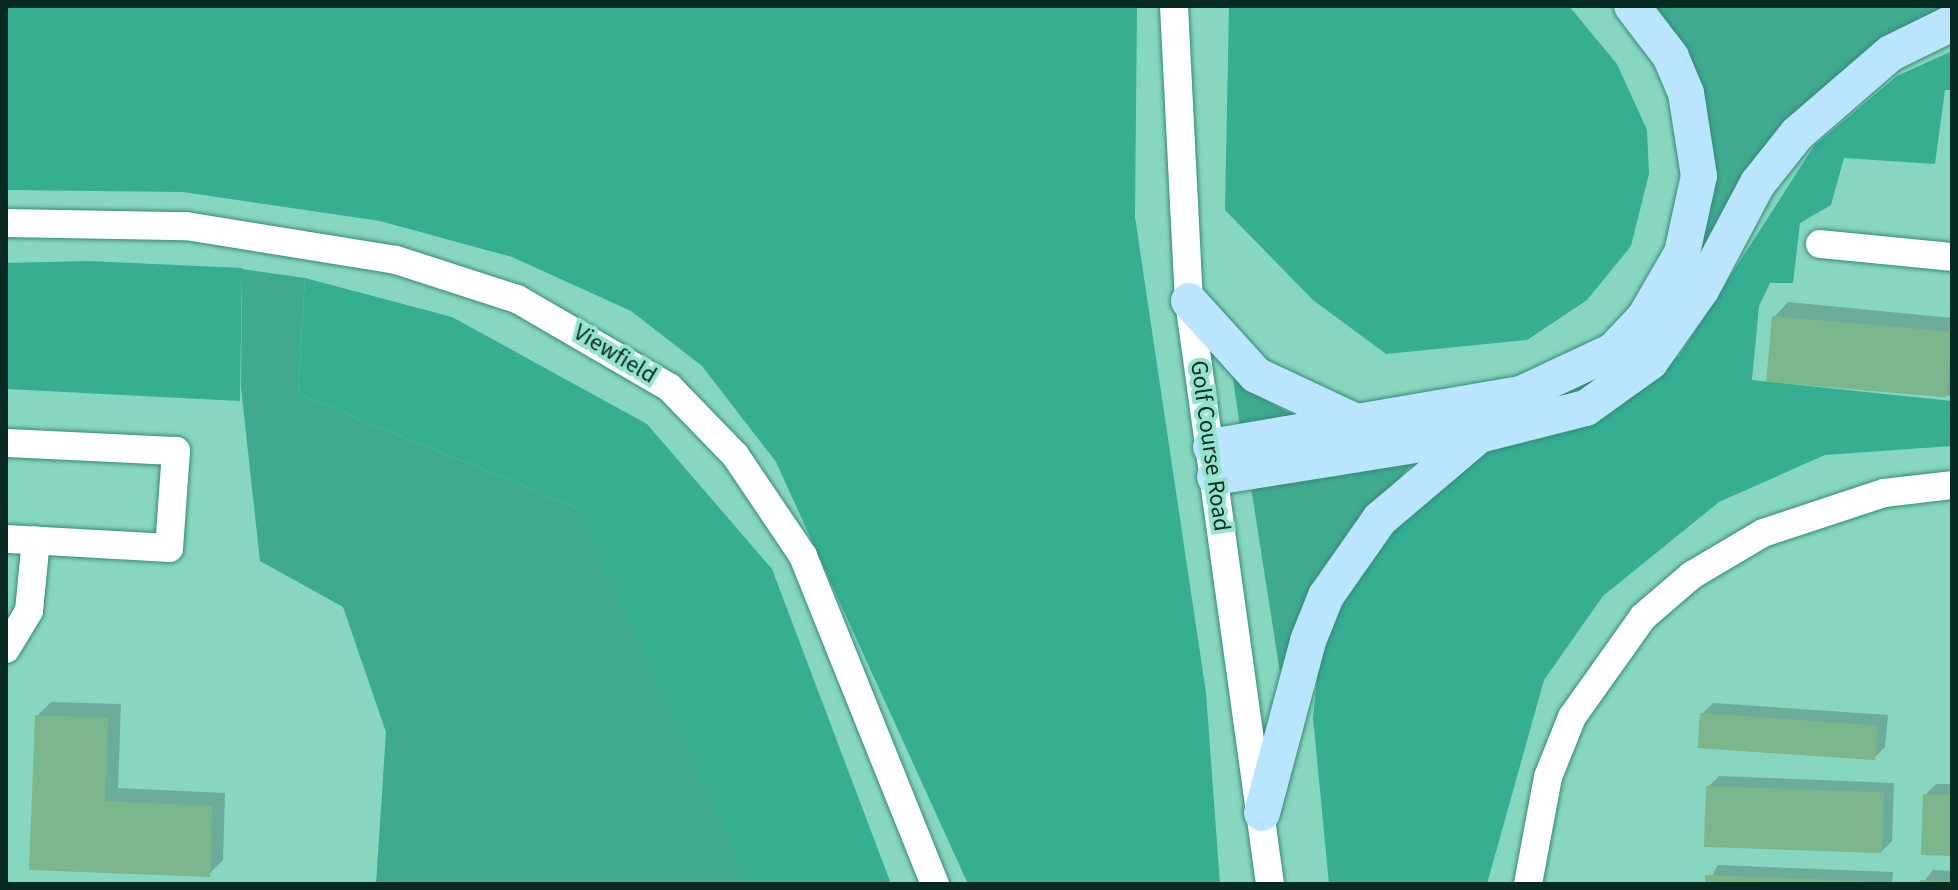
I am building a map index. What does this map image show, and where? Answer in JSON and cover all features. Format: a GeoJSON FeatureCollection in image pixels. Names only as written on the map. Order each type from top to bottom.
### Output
{"type":"FeatureCollection","features":[{"type":"Feature","properties":{"kind":"main road"},"geometry":{"type":"LineString","coordinates":[[1213,462],[1352,420],[1521,394],[1584,369],[1613,351],[1663,291],[1694,215],[1696,136],[1671,57],[1632,6]]}},
{"type":"Feature","properties":{"kind":"main road"},"geometry":{"type":"LineString","coordinates":[[1213,462],[1479,435],[1586,408],[1650,362],[1701,290],[1758,183],[1797,134],[1891,53],[1952,23]]}},
{"type":"Feature","properties":{"kind":"main road"},"geometry":{"type":"LineString","coordinates":[[1189,301],[1256,375],[1352,420]]}},
{"type":"Feature","properties":{"kind":"main road"},"geometry":{"type":"LineString","coordinates":[[1262,813],[1290,697],[1326,596],[1380,519],[1479,435]]}},
{"type":"Feature","properties":{"kind":"street","name":"Golf Course Road"},"geometry":{"type":"LineString","coordinates":[[1174,6],[1189,301],[1270,884]]}},
{"type":"Feature","properties":{"kind":"street","name":"Viewfield"},"geometry":{"type":"LineString","coordinates":[[6,223],[186,226],[396,260],[517,299],[669,387],[735,455],[803,556],[935,884]]}},
{"type":"Feature","properties":{"kind":"street"},"geometry":{"type":"LineString","coordinates":[[1820,244],[1952,257]]}},
{"type":"Feature","properties":{"kind":"street"},"geometry":{"type":"LineString","coordinates":[[6,443],[176,451],[169,548],[6,539]]}},
{"type":"Feature","properties":{"kind":"street"},"geometry":{"type":"LineString","coordinates":[[1528,884],[1548,777],[1572,717],[1643,617],[1692,575],[1763,533],[1884,493],[1952,485]]}},
{"type":"Feature","properties":{"kind":"street"},"geometry":{"type":"LineString","coordinates":[[6,649],[29,611],[36,540]]}},
{"type":"Feature","properties":{"kind":"green space"},"geometry":{"type":"Polygon","coordinates":[[[6,6],[1137,6],[1135,217],[1206,693],[1220,884],[968,884],[776,462],[702,366],[631,311],[512,257],[380,221],[183,192],[6,190],[6,6]]]}},
{"type":"Feature","properties":{"kind":"green space"},"geometry":{"type":"Polygon","coordinates":[[[1229,6],[1569,6],[1617,64],[1647,130],[1649,174],[1631,246],[1587,300],[1527,340],[1386,354],[1313,300],[1225,210],[1229,6]]]}},
{"type":"Feature","properties":{"kind":"green space"},"geometry":{"type":"Polygon","coordinates":[[[1651,6],[1950,6],[1885,39],[1685,291],[1593,385],[1537,403],[1696,258],[1706,228],[1712,179],[1651,6]]]}},
{"type":"Feature","properties":{"kind":"green space"},"geometry":{"type":"Polygon","coordinates":[[[1952,51],[1952,90],[1945,90],[1935,164],[1844,158],[1831,205],[1800,223],[1793,283],[1770,283],[1759,306],[1752,380],[1952,401],[1952,446],[1825,455],[1719,502],[1603,596],[1544,680],[1487,884],[1329,884],[1313,718],[1326,596],[1479,435],[1679,356],[1814,146],[1897,76],[1952,51]]]}},
{"type":"Feature","properties":{"kind":"green space"},"geometry":{"type":"Polygon","coordinates":[[[88,261],[242,268],[240,401],[6,389],[6,263],[88,261]]]}},
{"type":"Feature","properties":{"kind":"green space"},"geometry":{"type":"Polygon","coordinates":[[[242,269],[305,278],[298,394],[577,508],[757,884],[376,884],[386,732],[343,607],[260,561],[241,388],[242,269]]]}},
{"type":"Feature","properties":{"kind":"green space"},"geometry":{"type":"Polygon","coordinates":[[[305,278],[452,317],[647,424],[772,569],[891,884],[751,884],[577,508],[298,394],[305,278]]]}},
{"type":"Feature","properties":{"kind":"green space"},"geometry":{"type":"Polygon","coordinates":[[[1232,372],[1264,399],[1296,417],[1240,427],[1232,372]]]}},
{"type":"Feature","properties":{"kind":"green space"},"geometry":{"type":"Polygon","coordinates":[[[1415,460],[1326,564],[1280,673],[1251,487],[1415,460]]]}},
{"type":"Feature","properties":{"kind":"building"},"geometry":{"type":"Polygon","coordinates":[[[1772,316],[1952,332],[1947,398],[1766,382],[1772,316]]]}},
{"type":"Feature","properties":{"kind":"building"},"geometry":{"type":"Polygon","coordinates":[[[1700,713],[1878,725],[1875,760],[1698,748],[1700,713]]]}},
{"type":"Feature","properties":{"kind":"building"},"geometry":{"type":"Polygon","coordinates":[[[35,715],[108,718],[105,801],[212,806],[210,877],[29,870],[35,715]]]}},
{"type":"Feature","properties":{"kind":"building"},"geometry":{"type":"Polygon","coordinates":[[[1706,786],[1884,792],[1882,853],[1704,847],[1706,786]]]}},
{"type":"Feature","properties":{"kind":"building"},"geometry":{"type":"Polygon","coordinates":[[[1923,794],[1952,795],[1950,856],[1921,855],[1923,794]]]}},
{"type":"Feature","properties":{"kind":"building"},"geometry":{"type":"Polygon","coordinates":[[[1705,875],[1864,881],[1864,884],[1705,884],[1705,875]]]}},
{"type":"Feature","properties":{"kind":"building"},"geometry":{"type":"Polygon","coordinates":[[[1920,880],[1952,881],[1952,884],[1920,884],[1920,880]]]}}]}
